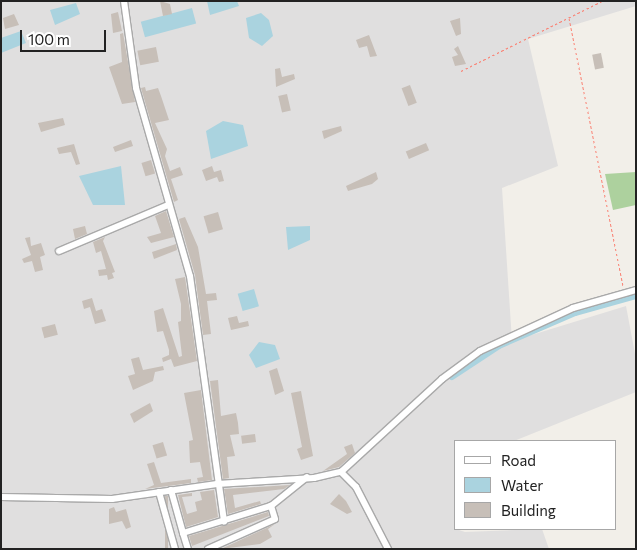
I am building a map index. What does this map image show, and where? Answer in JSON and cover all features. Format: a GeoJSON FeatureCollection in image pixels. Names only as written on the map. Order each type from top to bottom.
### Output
{"type":"FeatureCollection","features":[{"type":"Feature","properties":{"kind":"street"},"geometry":{"type":"LineString","coordinates":[[124,1],[136,88],[168,205],[190,276],[217,484],[224,522]]}},
{"type":"Feature","properties":{"kind":"street"},"geometry":{"type":"LineString","coordinates":[[59,251],[168,205]]}},
{"type":"Feature","properties":{"kind":"street"},"geometry":{"type":"LineString","coordinates":[[1,497],[112,499],[217,484],[307,478],[341,472],[442,379],[480,351],[572,308],[636,290]]}},
{"type":"Feature","properties":{"kind":"street"},"geometry":{"type":"LineString","coordinates":[[341,472],[356,487],[388,549]]}},
{"type":"Feature","properties":{"kind":"street"},"geometry":{"type":"LineString","coordinates":[[184,533],[272,506],[307,478]]}},
{"type":"Feature","properties":{"kind":"street"},"geometry":{"type":"LineString","coordinates":[[171,490],[188,549]]}},
{"type":"Feature","properties":{"kind":"street"},"geometry":{"type":"LineString","coordinates":[[159,492],[175,549]]}},
{"type":"Feature","properties":{"kind":"street"},"geometry":{"type":"LineString","coordinates":[[208,549],[274,519],[272,506]]}},
{"type":"Feature","properties":{"kind":"path"},"geometry":{"type":"LineString","coordinates":[[461,71],[602,1]]}},
{"type":"Feature","properties":{"kind":"path"},"geometry":{"type":"LineString","coordinates":[[568,18],[624,293]]}},
{"type":"Feature","properties":{"kind":"shaded area"},"geometry":{"type":"Polygon","coordinates":[[[1,1],[636,1],[636,6],[528,39],[558,166],[502,188],[512,341],[626,306],[636,359],[636,392],[516,440],[454,440],[454,530],[465,532],[542,530],[549,549],[1,549],[1,1]]]}},
{"type":"Feature","properties":{"kind":"green space"},"geometry":{"type":"Polygon","coordinates":[[[636,172],[636,205],[613,210],[605,174],[636,172]]]}},
{"type":"Feature","properties":{"kind":"water"},"geometry":{"type":"Polygon","coordinates":[[[207,1],[237,1],[239,6],[210,15],[207,1]]]}},
{"type":"Feature","properties":{"kind":"water"},"geometry":{"type":"Polygon","coordinates":[[[76,3],[80,14],[55,25],[50,10],[76,3]]]}},
{"type":"Feature","properties":{"kind":"water"},"geometry":{"type":"Polygon","coordinates":[[[192,8],[196,23],[145,37],[141,22],[192,8]]]}},
{"type":"Feature","properties":{"kind":"water"},"geometry":{"type":"Polygon","coordinates":[[[261,13],[269,20],[273,36],[262,46],[249,38],[246,18],[261,13]]]}},
{"type":"Feature","properties":{"kind":"water"},"geometry":{"type":"Polygon","coordinates":[[[21,31],[26,43],[1,53],[1,38],[21,31]]]}},
{"type":"Feature","properties":{"kind":"water"},"geometry":{"type":"Polygon","coordinates":[[[223,121],[243,125],[248,146],[211,159],[206,131],[223,121]]]}},
{"type":"Feature","properties":{"kind":"water"},"geometry":{"type":"Polygon","coordinates":[[[121,166],[125,205],[93,205],[79,176],[121,166]]]}},
{"type":"Feature","properties":{"kind":"water"},"geometry":{"type":"Polygon","coordinates":[[[310,226],[310,240],[288,250],[286,227],[310,226]]]}},
{"type":"Feature","properties":{"kind":"water"},"geometry":{"type":"Polygon","coordinates":[[[254,289],[259,306],[243,311],[238,294],[254,289]]]}},
{"type":"Feature","properties":{"kind":"water"},"geometry":{"type":"Polygon","coordinates":[[[259,342],[275,345],[280,359],[256,368],[249,355],[259,342]]]}},
{"type":"Feature","properties":{"kind":"building"},"geometry":{"type":"Polygon","coordinates":[[[160,1],[170,4],[172,14],[163,16],[160,1]]]}},
{"type":"Feature","properties":{"kind":"building"},"geometry":{"type":"Polygon","coordinates":[[[118,12],[122,31],[113,33],[111,14],[118,12]]]}},
{"type":"Feature","properties":{"kind":"building"},"geometry":{"type":"Polygon","coordinates":[[[14,14],[19,25],[5,29],[3,18],[14,14]]]}},
{"type":"Feature","properties":{"kind":"building"},"geometry":{"type":"Polygon","coordinates":[[[460,18],[461,34],[456,36],[450,21],[460,18]]]}},
{"type":"Feature","properties":{"kind":"building"},"geometry":{"type":"Polygon","coordinates":[[[123,33],[135,102],[122,104],[109,67],[122,62],[120,34],[123,33]]]}},
{"type":"Feature","properties":{"kind":"building"},"geometry":{"type":"Polygon","coordinates":[[[369,35],[377,56],[370,57],[367,46],[359,48],[356,40],[369,35]]]}},
{"type":"Feature","properties":{"kind":"building"},"geometry":{"type":"Polygon","coordinates":[[[458,46],[466,64],[455,66],[452,57],[458,55],[454,49],[458,46]]]}},
{"type":"Feature","properties":{"kind":"building"},"geometry":{"type":"Polygon","coordinates":[[[156,47],[159,62],[140,65],[137,51],[156,47]]]}},
{"type":"Feature","properties":{"kind":"building"},"geometry":{"type":"Polygon","coordinates":[[[601,53],[604,68],[595,69],[592,55],[601,53]]]}},
{"type":"Feature","properties":{"kind":"building"},"geometry":{"type":"Polygon","coordinates":[[[280,68],[282,77],[294,74],[295,79],[276,87],[275,69],[280,68]]]}},
{"type":"Feature","properties":{"kind":"building"},"geometry":{"type":"Polygon","coordinates":[[[410,85],[417,103],[408,106],[402,88],[410,85]]]}},
{"type":"Feature","properties":{"kind":"building"},"geometry":{"type":"Polygon","coordinates":[[[145,87],[146,91],[158,88],[169,120],[155,123],[167,149],[165,156],[170,171],[180,167],[183,175],[171,179],[178,200],[174,202],[141,88],[145,87]]]}},
{"type":"Feature","properties":{"kind":"building"},"geometry":{"type":"Polygon","coordinates":[[[287,94],[291,111],[282,113],[278,96],[287,94]]]}},
{"type":"Feature","properties":{"kind":"building"},"geometry":{"type":"Polygon","coordinates":[[[63,118],[65,125],[41,132],[38,123],[63,118]]]}},
{"type":"Feature","properties":{"kind":"building"},"geometry":{"type":"Polygon","coordinates":[[[341,126],[342,131],[324,139],[322,131],[341,126]]]}},
{"type":"Feature","properties":{"kind":"building"},"geometry":{"type":"Polygon","coordinates":[[[131,140],[133,146],[115,152],[113,147],[131,140]]]}},
{"type":"Feature","properties":{"kind":"building"},"geometry":{"type":"Polygon","coordinates":[[[426,143],[429,150],[409,159],[406,152],[426,143]]]}},
{"type":"Feature","properties":{"kind":"building"},"geometry":{"type":"Polygon","coordinates":[[[74,144],[80,164],[76,165],[71,152],[59,154],[57,148],[74,144]]]}},
{"type":"Feature","properties":{"kind":"building"},"geometry":{"type":"Polygon","coordinates":[[[151,160],[155,173],[146,176],[141,163],[151,160]]]}},
{"type":"Feature","properties":{"kind":"building"},"geometry":{"type":"Polygon","coordinates":[[[212,166],[214,172],[221,170],[224,181],[219,182],[217,177],[206,181],[202,170],[212,166]]]}},
{"type":"Feature","properties":{"kind":"building"},"geometry":{"type":"Polygon","coordinates":[[[376,172],[378,179],[372,184],[348,191],[346,186],[376,172]]]}},
{"type":"Feature","properties":{"kind":"building"},"geometry":{"type":"Polygon","coordinates":[[[166,211],[174,237],[151,243],[147,237],[161,233],[155,216],[166,211]]]}},
{"type":"Feature","properties":{"kind":"building"},"geometry":{"type":"Polygon","coordinates":[[[218,212],[223,229],[209,233],[204,216],[218,212]]]}},
{"type":"Feature","properties":{"kind":"building"},"geometry":{"type":"Polygon","coordinates":[[[185,217],[198,247],[206,294],[216,293],[217,300],[207,301],[211,334],[203,335],[195,275],[179,219],[185,217]]]}},
{"type":"Feature","properties":{"kind":"building"},"geometry":{"type":"Polygon","coordinates":[[[85,226],[87,234],[75,239],[73,229],[85,226]]]}},
{"type":"Feature","properties":{"kind":"building"},"geometry":{"type":"Polygon","coordinates":[[[30,237],[31,246],[41,243],[45,255],[40,257],[43,270],[35,272],[32,261],[24,263],[22,259],[31,255],[25,238],[30,237]]]}},
{"type":"Feature","properties":{"kind":"building"},"geometry":{"type":"Polygon","coordinates":[[[105,237],[103,241],[115,272],[112,273],[114,278],[108,280],[107,275],[99,276],[98,270],[106,269],[101,251],[96,253],[93,242],[105,237]]]}},
{"type":"Feature","properties":{"kind":"building"},"geometry":{"type":"Polygon","coordinates":[[[176,244],[177,250],[154,259],[152,252],[176,244]]]}},
{"type":"Feature","properties":{"kind":"building"},"geometry":{"type":"Polygon","coordinates":[[[185,277],[197,361],[174,367],[171,359],[163,362],[162,358],[169,355],[169,350],[163,331],[157,332],[154,311],[163,308],[179,357],[182,356],[178,322],[181,321],[181,304],[175,279],[185,277]]]}},
{"type":"Feature","properties":{"kind":"building"},"geometry":{"type":"Polygon","coordinates":[[[92,298],[96,311],[102,309],[106,321],[95,324],[90,307],[84,309],[82,301],[92,298]]]}},
{"type":"Feature","properties":{"kind":"building"},"geometry":{"type":"Polygon","coordinates":[[[237,316],[239,323],[248,321],[249,326],[231,330],[228,318],[237,316]]]}},
{"type":"Feature","properties":{"kind":"building"},"geometry":{"type":"Polygon","coordinates":[[[55,324],[58,335],[44,338],[41,328],[55,324]]]}},
{"type":"Feature","properties":{"kind":"building"},"geometry":{"type":"Polygon","coordinates":[[[139,357],[143,370],[163,366],[164,370],[155,372],[153,381],[133,390],[128,376],[135,374],[131,359],[139,357]]]}},
{"type":"Feature","properties":{"kind":"building"},"geometry":{"type":"Polygon","coordinates":[[[277,368],[284,391],[275,395],[269,371],[277,368]]]}},
{"type":"Feature","properties":{"kind":"building"},"geometry":{"type":"Polygon","coordinates":[[[218,380],[221,416],[236,413],[239,434],[230,435],[235,456],[227,457],[229,478],[223,479],[210,381],[218,380]]]}},
{"type":"Feature","properties":{"kind":"building"},"geometry":{"type":"Polygon","coordinates":[[[201,390],[212,480],[198,482],[197,478],[203,477],[200,462],[190,463],[189,441],[193,440],[184,393],[201,390]]]}},
{"type":"Feature","properties":{"kind":"building"},"geometry":{"type":"Polygon","coordinates":[[[301,391],[313,456],[301,460],[297,449],[302,447],[291,393],[301,391]]]}},
{"type":"Feature","properties":{"kind":"building"},"geometry":{"type":"Polygon","coordinates":[[[150,403],[153,411],[134,423],[130,414],[150,403]]]}},
{"type":"Feature","properties":{"kind":"building"},"geometry":{"type":"Polygon","coordinates":[[[255,434],[256,442],[242,444],[241,436],[255,434]]]}},
{"type":"Feature","properties":{"kind":"building"},"geometry":{"type":"Polygon","coordinates":[[[163,442],[167,455],[157,459],[152,445],[163,442]]]}},
{"type":"Feature","properties":{"kind":"building"},"geometry":{"type":"Polygon","coordinates":[[[352,444],[355,453],[339,467],[323,471],[347,454],[344,447],[352,444]]]}},
{"type":"Feature","properties":{"kind":"building"},"geometry":{"type":"Polygon","coordinates":[[[154,462],[161,483],[191,479],[191,483],[145,489],[154,485],[147,464],[154,462]]]}},
{"type":"Feature","properties":{"kind":"building"},"geometry":{"type":"Polygon","coordinates":[[[290,485],[284,489],[233,495],[235,508],[260,501],[261,504],[228,514],[224,489],[290,485]]]}},
{"type":"Feature","properties":{"kind":"building"},"geometry":{"type":"Polygon","coordinates":[[[214,490],[218,517],[186,527],[178,495],[192,493],[192,496],[182,497],[187,514],[197,511],[195,502],[202,500],[200,492],[214,490]]]}},
{"type":"Feature","properties":{"kind":"building"},"geometry":{"type":"Polygon","coordinates":[[[339,494],[346,501],[352,512],[347,514],[330,504],[339,494]]]}},
{"type":"Feature","properties":{"kind":"building"},"geometry":{"type":"Polygon","coordinates":[[[165,496],[168,496],[168,549],[165,549],[165,496]]]}},
{"type":"Feature","properties":{"kind":"building"},"geometry":{"type":"Polygon","coordinates":[[[114,507],[116,512],[126,509],[131,527],[126,529],[122,521],[109,524],[109,509],[114,507]]]}},
{"type":"Feature","properties":{"kind":"building"},"geometry":{"type":"Polygon","coordinates":[[[268,512],[269,516],[192,546],[189,536],[268,512]]]}},
{"type":"Feature","properties":{"kind":"building"},"geometry":{"type":"Polygon","coordinates":[[[275,524],[268,529],[272,537],[260,544],[221,549],[275,524]]]}},
{"type":"Feature","properties":{"kind":"waterway"},"geometry":{"type":"LineString","coordinates":[[452,377],[499,346],[575,313],[636,296]]}}]}
